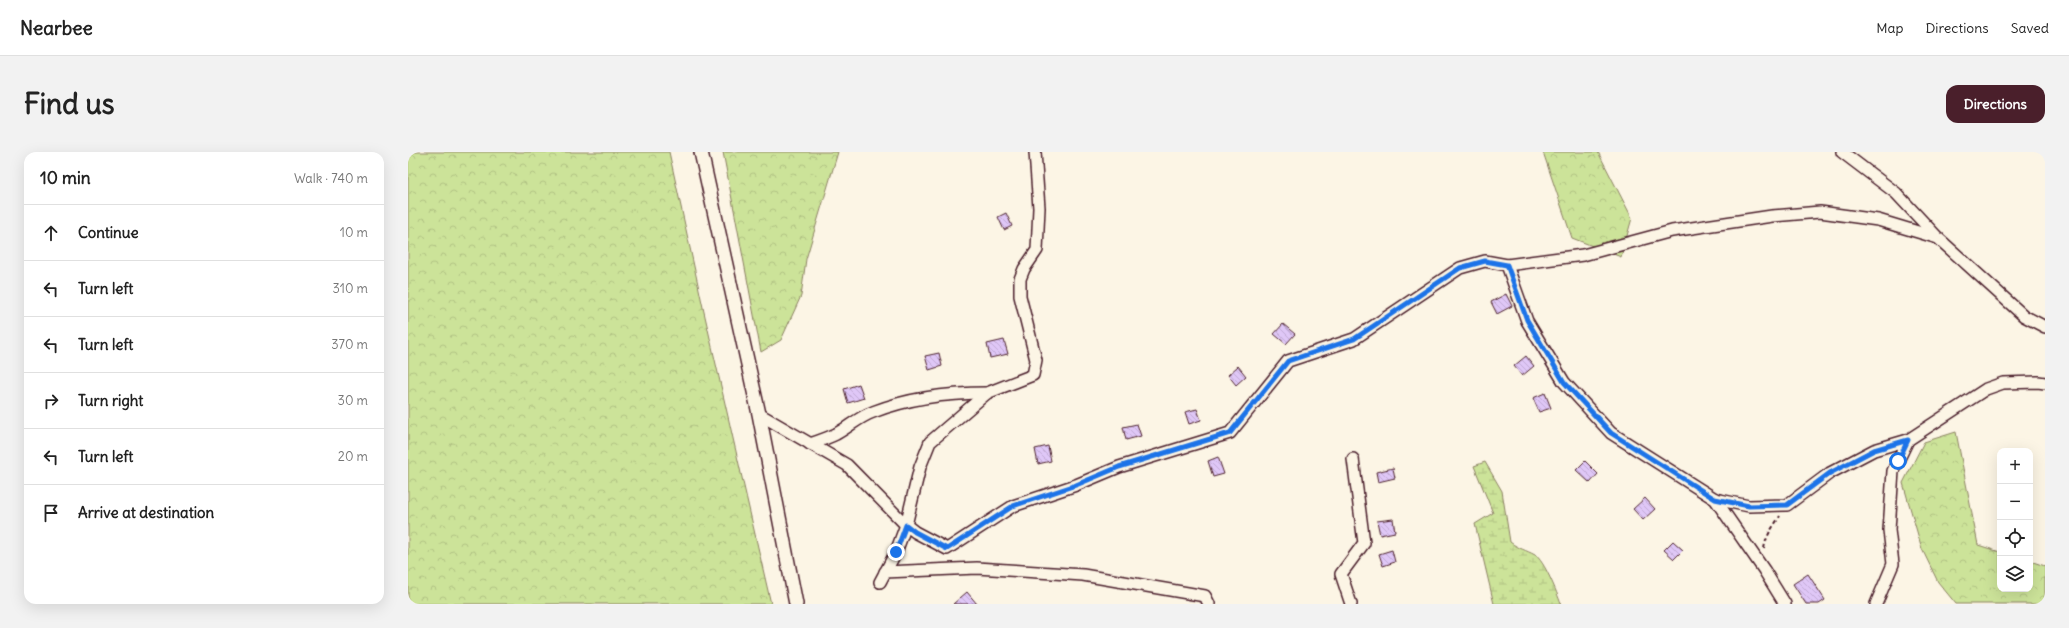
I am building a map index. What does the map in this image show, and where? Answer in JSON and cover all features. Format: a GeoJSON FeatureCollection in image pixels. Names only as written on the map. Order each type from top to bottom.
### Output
{"type":"FeatureCollection","features":[{"type":"Feature","properties":{"kind":"street"},"geometry":{"type":"LineString","coordinates":[[700,152],[759,414],[796,604]]}},
{"type":"Feature","properties":{"kind":"street"},"geometry":{"type":"LineString","coordinates":[[880,582],[896,552],[906,525],[920,466],[930,442],[987,393],[1033,375],[1036,360],[1020,296],[1020,279],[1024,269],[1037,250],[1039,208],[1035,152]]}},
{"type":"Feature","properties":{"kind":"street"},"geometry":{"type":"LineString","coordinates":[[1842,152],[1896,193],[1938,238],[2024,316],[2045,327]]}},
{"type":"Feature","properties":{"kind":"street"},"geometry":{"type":"LineString","coordinates":[[759,414],[847,465],[906,525],[915,532],[947,549],[1013,506],[1076,485],[1119,467],[1230,433],[1288,361],[1354,339],[1460,268],[1485,261],[1507,265],[1583,255],[1672,231],[1772,216],[1820,212],[1878,220],[1938,238]]}},
{"type":"Feature","properties":{"kind":"street"},"geometry":{"type":"LineString","coordinates":[[1507,265],[1527,320],[1564,382],[1611,433],[1715,499],[1749,506],[1787,505],[1830,473],[1874,450],[1908,440],[1986,389],[2003,383],[2045,383]]}},
{"type":"Feature","properties":{"kind":"street"},"geometry":{"type":"LineString","coordinates":[[810,444],[836,434],[867,414],[895,405],[959,393],[987,393]]}},
{"type":"Feature","properties":{"kind":"street"},"geometry":{"type":"LineString","coordinates":[[1876,604],[1893,564],[1889,530],[1893,471],[1908,440]]}},
{"type":"Feature","properties":{"kind":"street"},"geometry":{"type":"LineString","coordinates":[[1351,604],[1341,574],[1364,543],[1353,459]]}},
{"type":"Feature","properties":{"kind":"street"},"geometry":{"type":"LineString","coordinates":[[1715,499],[1764,570],[1785,604]]}},
{"type":"Feature","properties":{"kind":"street"},"geometry":{"type":"LineString","coordinates":[[885,572],[977,568],[1084,575],[1205,596],[1209,604]]}},
{"type":"Feature","properties":{"kind":"path"},"geometry":{"type":"LineString","coordinates":[[1764,570],[1763,552],[1765,540],[1787,505]]}},
{"type":"Feature","properties":{"kind":"green space"},"geometry":{"type":"Polygon","coordinates":[[[408,152],[669,152],[771,604],[408,604],[408,152]]]}},
{"type":"Feature","properties":{"kind":"green space"},"geometry":{"type":"Polygon","coordinates":[[[723,152],[838,152],[806,259],[801,296],[781,340],[761,352],[723,152]]]}},
{"type":"Feature","properties":{"kind":"green space"},"geometry":{"type":"Polygon","coordinates":[[[1543,152],[1598,152],[1632,218],[1621,257],[1572,238],[1543,152]]]}},
{"type":"Feature","properties":{"kind":"green space"},"geometry":{"type":"Polygon","coordinates":[[[1956,432],[1978,545],[1997,551],[1997,592],[2033,592],[2033,562],[2045,566],[2045,604],[1956,604],[1938,582],[1922,549],[1903,483],[1924,442],[1956,432]]]}},
{"type":"Feature","properties":{"kind":"green space"},"geometry":{"type":"Polygon","coordinates":[[[1485,462],[1502,491],[1510,542],[1539,558],[1550,577],[1561,604],[1494,604],[1475,524],[1493,513],[1474,466],[1485,462]]]}},
{"type":"Feature","properties":{"kind":"building"},"geometry":{"type":"Polygon","coordinates":[[[1006,213],[1012,226],[1004,230],[998,217],[1006,213]]]}},
{"type":"Feature","properties":{"kind":"building"},"geometry":{"type":"Polygon","coordinates":[[[1506,294],[1512,306],[1497,314],[1491,302],[1506,294]]]}},
{"type":"Feature","properties":{"kind":"building"},"geometry":{"type":"Polygon","coordinates":[[[1283,324],[1295,334],[1286,344],[1274,334],[1283,324]]]}},
{"type":"Feature","properties":{"kind":"building"},"geometry":{"type":"Polygon","coordinates":[[[1004,340],[1008,354],[990,358],[987,344],[1004,340]]]}},
{"type":"Feature","properties":{"kind":"building"},"geometry":{"type":"Polygon","coordinates":[[[939,353],[942,366],[929,370],[925,356],[939,353]]]}},
{"type":"Feature","properties":{"kind":"building"},"geometry":{"type":"Polygon","coordinates":[[[1526,356],[1534,366],[1522,376],[1514,366],[1526,356]]]}},
{"type":"Feature","properties":{"kind":"building"},"geometry":{"type":"Polygon","coordinates":[[[1238,366],[1246,376],[1236,385],[1228,375],[1238,366]]]}},
{"type":"Feature","properties":{"kind":"building"},"geometry":{"type":"Polygon","coordinates":[[[859,384],[864,398],[848,403],[844,389],[859,384]]]}},
{"type":"Feature","properties":{"kind":"building"},"geometry":{"type":"Polygon","coordinates":[[[1545,393],[1551,408],[1539,412],[1533,398],[1545,393]]]}},
{"type":"Feature","properties":{"kind":"building"},"geometry":{"type":"Polygon","coordinates":[[[1197,409],[1201,420],[1189,424],[1185,412],[1197,409]]]}},
{"type":"Feature","properties":{"kind":"building"},"geometry":{"type":"Polygon","coordinates":[[[1137,424],[1141,436],[1126,440],[1123,427],[1137,424]]]}},
{"type":"Feature","properties":{"kind":"building"},"geometry":{"type":"Polygon","coordinates":[[[1048,446],[1051,461],[1038,464],[1035,449],[1048,446]]]}},
{"type":"Feature","properties":{"kind":"building"},"geometry":{"type":"Polygon","coordinates":[[[1218,457],[1224,474],[1213,477],[1208,461],[1218,457]]]}},
{"type":"Feature","properties":{"kind":"building"},"geometry":{"type":"Polygon","coordinates":[[[1585,461],[1598,474],[1590,483],[1576,470],[1585,461]]]}},
{"type":"Feature","properties":{"kind":"building"},"geometry":{"type":"Polygon","coordinates":[[[1393,468],[1395,478],[1378,482],[1376,472],[1393,468]]]}},
{"type":"Feature","properties":{"kind":"building"},"geometry":{"type":"Polygon","coordinates":[[[1645,498],[1655,509],[1643,520],[1633,509],[1645,498]]]}},
{"type":"Feature","properties":{"kind":"building"},"geometry":{"type":"Polygon","coordinates":[[[1393,519],[1395,532],[1380,535],[1377,521],[1393,519]]]}},
{"type":"Feature","properties":{"kind":"building"},"geometry":{"type":"Polygon","coordinates":[[[1673,541],[1683,550],[1674,559],[1664,550],[1673,541]]]}},
{"type":"Feature","properties":{"kind":"building"},"geometry":{"type":"Polygon","coordinates":[[[1392,550],[1395,562],[1383,566],[1379,554],[1392,550]]]}},
{"type":"Feature","properties":{"kind":"building"},"geometry":{"type":"Polygon","coordinates":[[[1808,574],[1825,600],[1819,604],[1806,604],[1793,584],[1808,574]]]}},
{"type":"Feature","properties":{"kind":"building"},"geometry":{"type":"Polygon","coordinates":[[[967,592],[977,604],[953,604],[967,592]]]}},
{"type":"Feature","properties":{"kind":"route"},"geometry":{"type":"LineString","coordinates":[[896,552],[906,525],[915,532],[947,549],[1013,506],[1076,485],[1119,467],[1230,433],[1288,361],[1354,339],[1460,268],[1485,261],[1507,265],[1527,320],[1564,382],[1611,433],[1715,499],[1749,506],[1787,505],[1830,473],[1874,450],[1908,440],[1898,461]]}}]}
